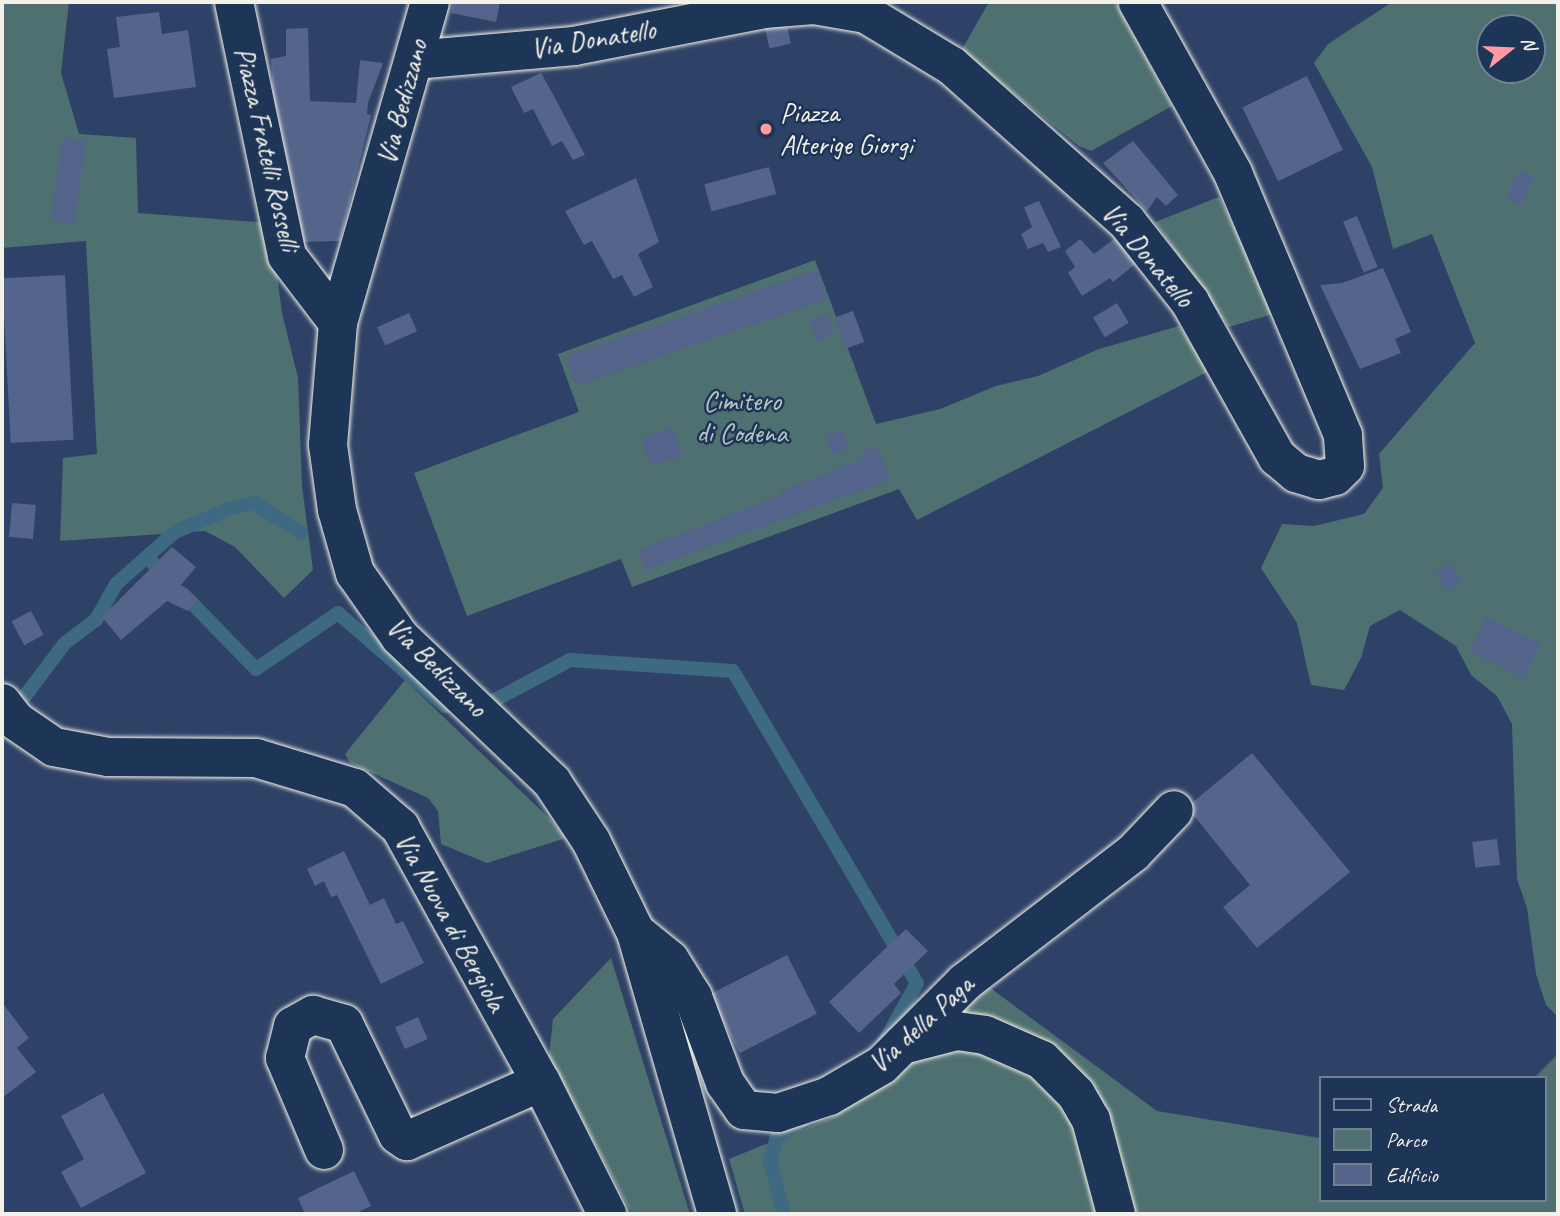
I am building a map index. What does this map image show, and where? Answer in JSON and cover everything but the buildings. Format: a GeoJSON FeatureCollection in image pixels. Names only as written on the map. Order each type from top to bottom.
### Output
{"type":"FeatureCollection","features":[{"type":"Feature","properties":{"kind":"street","name":"Piazza Fratelli Rosselli"},"geometry":{"type":"LineString","coordinates":[[234,2],[287,256],[338,323]]}},
{"type":"Feature","properties":{"kind":"street","name":"Via Bedizzano"},"geometry":{"type":"LineString","coordinates":[[430,2],[338,323],[328,445],[337,510],[355,573],[400,637],[552,782],[591,841],[636,933],[717,1214]]}},
{"type":"Feature","properties":{"kind":"street","name":"Via Donatello"},"geometry":{"type":"LineString","coordinates":[[414,60],[574,46],[764,9],[814,5],[866,14],[952,66],[1127,222],[1190,302],[1277,457],[1296,473],[1319,480],[1335,476],[1345,466],[1343,435],[1233,173],[1138,2]]}},
{"type":"Feature","properties":{"kind":"street","name":"Via Nuova di Bergiola"},"geometry":{"type":"LineString","coordinates":[[2,704],[16,721],[54,747],[108,757],[256,758],[355,788],[400,827],[541,1082],[607,1214]]}},
{"type":"Feature","properties":{"kind":"street","name":"Via della Paga"},"geometry":{"type":"LineString","coordinates":[[636,933],[670,960],[693,997],[725,1083],[744,1110],[778,1113],[829,1096],[882,1065],[965,982],[1133,852],[1174,810]]}},
{"type":"Feature","properties":{"kind":"street"},"geometry":{"type":"LineString","coordinates":[[324,1150],[285,1058],[293,1026],[313,1015],[344,1024],[398,1135],[407,1141],[541,1082]]}},
{"type":"Feature","properties":{"kind":"street"},"geometry":{"type":"LineString","coordinates":[[902,1045],[957,1031],[985,1035],[1042,1060],[1076,1094],[1091,1120],[1116,1214]]}},
{"type":"Feature","properties":{"kind":"green space"},"geometry":{"type":"Polygon","coordinates":[[[2,2],[69,2],[61,73],[79,134],[136,138],[138,213],[270,223],[282,313],[298,378],[302,486],[313,570],[284,598],[235,547],[205,531],[60,541],[63,458],[97,454],[86,241],[2,248],[2,2]]]}},
{"type":"Feature","properties":{"kind":"green space"},"geometry":{"type":"Polygon","coordinates":[[[989,2],[1115,2],[1172,106],[1091,151],[1079,146],[961,51],[989,2]]]}},
{"type":"Feature","properties":{"kind":"green space"},"geometry":{"type":"Polygon","coordinates":[[[1392,2],[1558,2],[1558,1017],[1546,1005],[1536,974],[1527,908],[1517,879],[1512,724],[1497,696],[1471,675],[1456,646],[1400,610],[1370,626],[1361,658],[1344,690],[1311,685],[1297,623],[1261,568],[1282,524],[1314,526],[1364,514],[1383,488],[1379,454],[1475,343],[1432,234],[1393,249],[1372,167],[1314,63],[1328,44],[1392,2]]]}},
{"type":"Feature","properties":{"kind":"green space"},"geometry":{"type":"Polygon","coordinates":[[[1219,197],[1276,313],[1229,327],[1155,222],[1219,197]]]}},
{"type":"Feature","properties":{"kind":"green space","name":"Cimitero di Codena"},"geometry":{"type":"Polygon","coordinates":[[[815,260],[876,424],[940,409],[996,386],[1038,376],[1099,349],[1179,326],[1209,371],[917,520],[899,489],[632,587],[621,559],[467,616],[414,473],[579,412],[558,354],[815,260]]]}},
{"type":"Feature","properties":{"kind":"green space"},"geometry":{"type":"Polygon","coordinates":[[[405,680],[551,820],[566,838],[487,863],[441,844],[438,811],[428,798],[350,763],[345,754],[405,680]]]}},
{"type":"Feature","properties":{"kind":"green space"},"geometry":{"type":"Polygon","coordinates":[[[611,958],[690,1214],[632,1214],[549,1056],[553,1019],[611,958]]]}},
{"type":"Feature","properties":{"kind":"green space"},"geometry":{"type":"Polygon","coordinates":[[[989,987],[1157,1111],[1318,1138],[1318,1202],[1546,1202],[1546,1076],[1536,1076],[1558,1054],[1558,1214],[745,1214],[729,1159],[833,1117],[894,1074],[989,987]]]}},
{"type":"Feature","properties":{"kind":"waterway"},"geometry":{"type":"LineString","coordinates":[[13,712],[65,643],[96,620],[116,584],[175,532],[231,508],[254,503],[301,533]]}},
{"type":"Feature","properties":{"kind":"waterway"},"geometry":{"type":"LineString","coordinates":[[147,557],[168,578]]}},
{"type":"Feature","properties":{"kind":"waterway"},"geometry":{"type":"LineString","coordinates":[[182,593],[256,669],[338,613],[445,706]]}},
{"type":"Feature","properties":{"kind":"waterway"},"geometry":{"type":"LineString","coordinates":[[480,708],[570,660],[733,671],[917,983],[883,1044]]}},
{"type":"Feature","properties":{"kind":"waterway"},"geometry":{"type":"LineString","coordinates":[[784,1214],[770,1161],[777,1137],[802,1121]]}},
{"type":"Feature","properties":{"kind":"place","name":"Piazza Alterige Giorgi"},"geometry":{"type":"Point","coordinates":[766,129]}}]}
